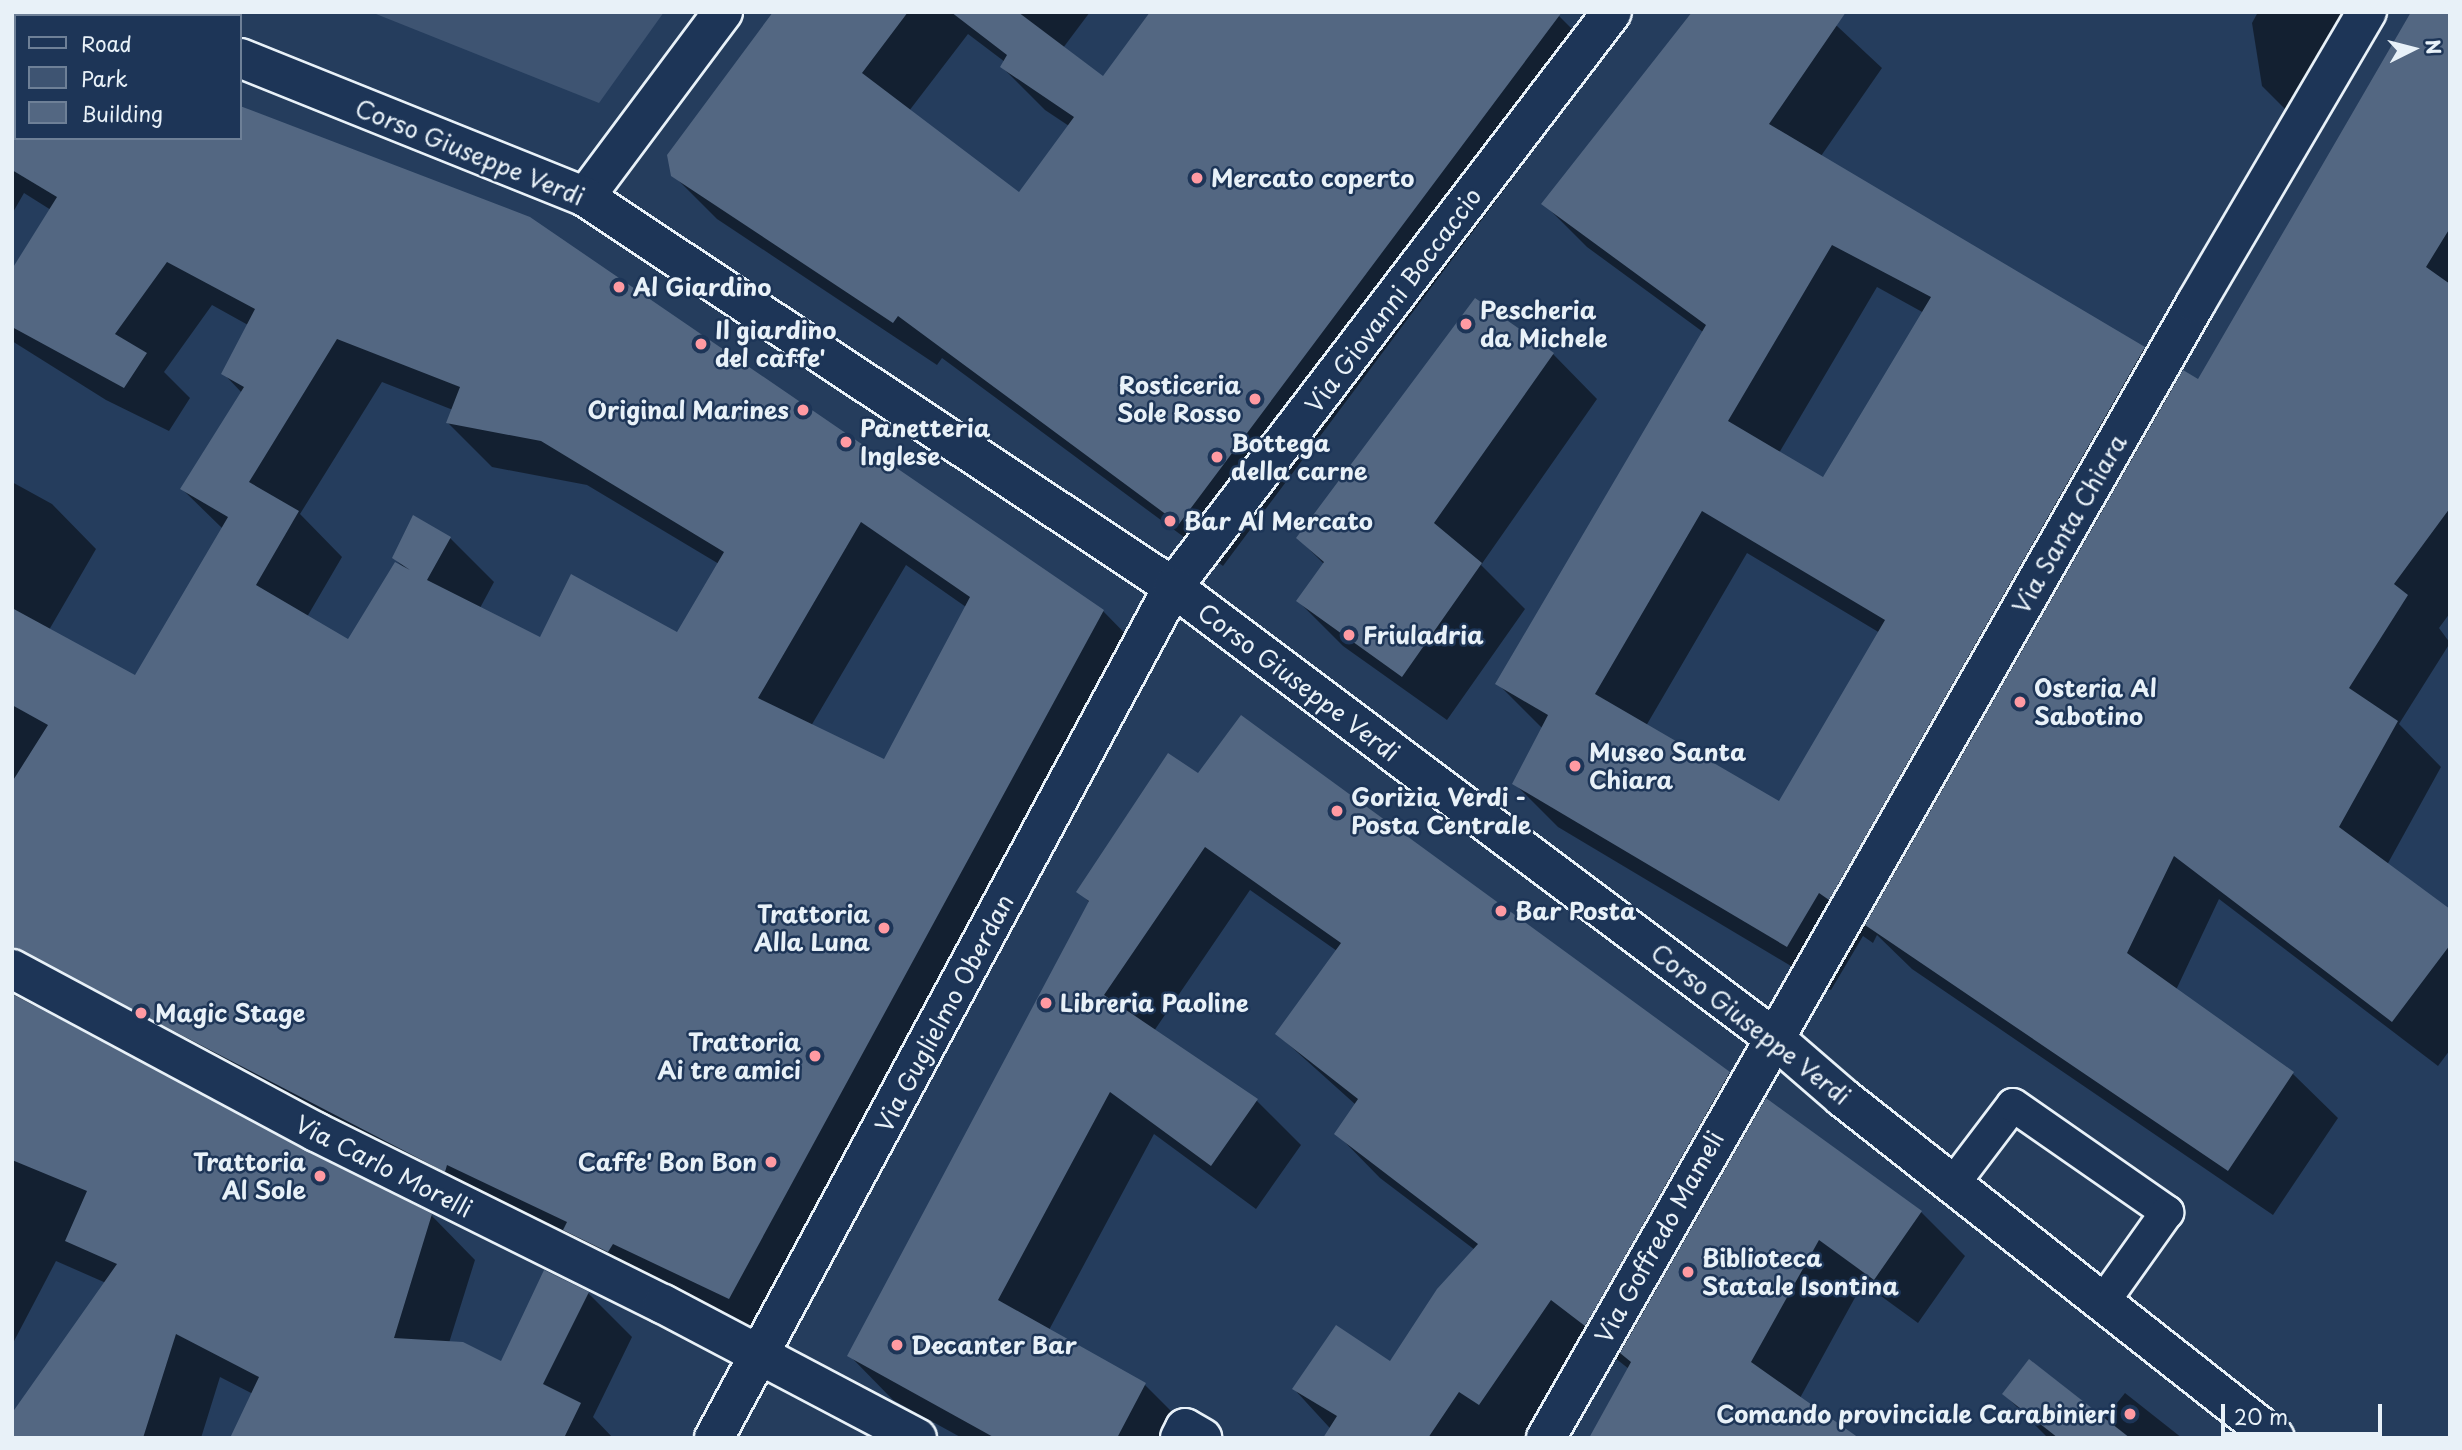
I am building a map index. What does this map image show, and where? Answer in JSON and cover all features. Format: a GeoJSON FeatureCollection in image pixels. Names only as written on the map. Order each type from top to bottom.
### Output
{"type":"FeatureCollection","features":[{"type":"Feature","properties":{"kind":"street"},"geometry":{"type":"LineString","coordinates":[[585,197],[723,12]]}},
{"type":"Feature","properties":{"kind":"street","name":"Via Giovanni Boccaccio"},"geometry":{"type":"LineString","coordinates":[[1173,587],[1612,12]]}},
{"type":"Feature","properties":{"kind":"street","name":"Via Santa Chiara"},"geometry":{"type":"LineString","coordinates":[[1774,1038],[2367,12]]}},
{"type":"Feature","properties":{"kind":"street","name":"Corso Giuseppe Verdi"},"geometry":{"type":"LineString","coordinates":[[242,59],[585,197],[1173,587],[1774,1038],[1953,1184],[2275,1438]]}},
{"type":"Feature","properties":{"kind":"street","name":"Via Guglielmo Oberdan"},"geometry":{"type":"LineString","coordinates":[[714,1438],[1173,587]]}},
{"type":"Feature","properties":{"kind":"street","name":"Via Carlo Morelli"},"geometry":{"type":"LineString","coordinates":[[12,969],[316,1132],[663,1304],[917,1438]]}},
{"type":"Feature","properties":{"kind":"street","name":"Via Goffredo Mameli"},"geometry":{"type":"LineString","coordinates":[[1546,1438],[1774,1038]]}},
{"type":"Feature","properties":{"kind":"street"},"geometry":{"type":"LineString","coordinates":[[1180,1438],[1185,1428],[1202,1438]]}},
{"type":"Feature","properties":{"kind":"lane"},"geometry":{"type":"LineString","coordinates":[[1953,1184],[2013,1105],[2167,1212],[2103,1302]]}},
{"type":"Feature","properties":{"kind":"green space"},"geometry":{"type":"Polygon","coordinates":[[[371,12],[664,12],[599,103],[371,12]]]}},
{"type":"Feature","properties":{"kind":"building"},"geometry":{"type":"Polygon","coordinates":[[[773,12],[908,12],[862,73],[1019,192],[1074,117],[1000,67],[1007,55],[951,12],[1018,12],[1103,76],[1150,12],[1562,12],[1179,524],[898,316],[893,323],[671,176],[667,155],[773,12]]]}},
{"type":"Feature","properties":{"kind":"building"},"geometry":{"type":"Polygon","coordinates":[[[1692,12],[1846,12],[1769,124],[2145,347],[1829,900],[1819,893],[1787,947],[1512,784],[1548,715],[1495,684],[1706,325],[1541,204],[1692,12]],[[1832,245],[1728,421],[1823,477],[1931,297],[1832,245]],[[1702,511],[1595,694],[1779,801],[1885,620],[1702,511]]]}},
{"type":"Feature","properties":{"kind":"building"},"geometry":{"type":"Polygon","coordinates":[[[2411,12],[2450,12],[2450,228],[2426,267],[2450,284],[2450,508],[2394,584],[2408,595],[2349,688],[2398,721],[2339,827],[2450,909],[2450,945],[2392,1022],[2174,856],[2127,953],[2294,1072],[2228,1171],[1865,925],[2183,370],[2198,379],[2411,12]]]}},
{"type":"Feature","properties":{"kind":"building"},"geometry":{"type":"Polygon","coordinates":[[[242,107],[530,217],[1104,610],[729,1299],[613,1244],[608,1252],[563,1230],[567,1222],[447,1165],[445,1172],[12,947],[12,782],[48,725],[12,705],[12,608],[135,675],[228,517],[180,489],[244,387],[221,374],[255,309],[167,262],[115,334],[147,353],[124,388],[12,327],[12,269],[57,197],[12,170],[12,138],[242,140],[242,107]],[[337,339],[249,482],[299,511],[256,585],[348,639],[395,562],[410,570],[392,558],[413,515],[451,537],[427,580],[540,637],[571,574],[677,632],[724,552],[541,441],[446,423],[460,387],[337,339]],[[861,522],[758,698],[884,759],[970,597],[861,522]]]}},
{"type":"Feature","properties":{"kind":"building"},"geometry":{"type":"Polygon","coordinates":[[[1475,298],[1554,353],[1434,523],[1482,563],[1402,677],[1296,601],[1324,562],[1296,538],[1475,298]]]}},
{"type":"Feature","properties":{"kind":"building"},"geometry":{"type":"Polygon","coordinates":[[[1241,715],[1730,1072],[1585,1326],[1551,1300],[1479,1405],[1459,1392],[1428,1438],[1323,1438],[1337,1416],[1292,1389],[1336,1325],[1390,1361],[1437,1289],[1478,1244],[1334,1134],[1358,1099],[1275,1034],[1341,943],[1205,847],[1104,995],[1258,1099],[1211,1166],[1110,1092],[998,1300],[1146,1383],[1117,1438],[995,1438],[847,1356],[1089,901],[1076,892],[1168,753],[1198,773],[1241,715]]]}},
{"type":"Feature","properties":{"kind":"building"},"geometry":{"type":"Polygon","coordinates":[[[12,994],[432,1214],[394,1338],[463,1342],[501,1361],[544,1270],[589,1292],[543,1384],[581,1403],[564,1438],[230,1438],[259,1377],[176,1334],[143,1438],[12,1438],[12,1413],[117,1264],[65,1241],[87,1191],[12,1160],[12,994]]]}},
{"type":"Feature","properties":{"kind":"building"},"geometry":{"type":"Polygon","coordinates":[[[1766,1098],[1922,1211],[1874,1280],[1819,1240],[1751,1362],[1859,1438],[1589,1438],[1631,1362],[1620,1353],[1766,1098]]]}},
{"type":"Feature","properties":{"kind":"building"},"geometry":{"type":"Polygon","coordinates":[[[2029,1359],[2130,1438],[2058,1438],[2002,1394],[2029,1359]]]}},
{"type":"Feature","properties":{"kind":"place","name":"Mercato coperto"},"geometry":{"type":"Point","coordinates":[1197,178]}},
{"type":"Feature","properties":{"kind":"place","name":"Al Giardino"},"geometry":{"type":"Point","coordinates":[619,287]}},
{"type":"Feature","properties":{"kind":"place","name":"Pescheria da Michele"},"geometry":{"type":"Point","coordinates":[1466,324]}},
{"type":"Feature","properties":{"kind":"place","name":"Il giardino del caffe'"},"geometry":{"type":"Point","coordinates":[701,344]}},
{"type":"Feature","properties":{"kind":"place","name":"Rosticeria Sole Rosso"},"geometry":{"type":"Point","coordinates":[1255,399]}},
{"type":"Feature","properties":{"kind":"place","name":"Original Marines"},"geometry":{"type":"Point","coordinates":[803,410]}},
{"type":"Feature","properties":{"kind":"place","name":"Panetteria Inglese"},"geometry":{"type":"Point","coordinates":[846,442]}},
{"type":"Feature","properties":{"kind":"place","name":"Bottega della carne"},"geometry":{"type":"Point","coordinates":[1217,457]}},
{"type":"Feature","properties":{"kind":"place","name":"Bar Al Mercato"},"geometry":{"type":"Point","coordinates":[1170,521]}},
{"type":"Feature","properties":{"kind":"place","name":"Friuladria"},"geometry":{"type":"Point","coordinates":[1349,635]}},
{"type":"Feature","properties":{"kind":"place","name":"Osteria Al Sabotino"},"geometry":{"type":"Point","coordinates":[2020,702]}},
{"type":"Feature","properties":{"kind":"place","name":"Museo Santa Chiara"},"geometry":{"type":"Point","coordinates":[1575,766]}},
{"type":"Feature","properties":{"kind":"place","name":"Gorizia Verdi - Posta Centrale"},"geometry":{"type":"Point","coordinates":[1337,811]}},
{"type":"Feature","properties":{"kind":"place","name":"Bar Posta"},"geometry":{"type":"Point","coordinates":[1501,911]}},
{"type":"Feature","properties":{"kind":"place","name":"Trattoria Alla Luna"},"geometry":{"type":"Point","coordinates":[884,928]}},
{"type":"Feature","properties":{"kind":"place","name":"Libreria Paoline"},"geometry":{"type":"Point","coordinates":[1046,1003]}},
{"type":"Feature","properties":{"kind":"place","name":"Magic Stage"},"geometry":{"type":"Point","coordinates":[141,1013]}},
{"type":"Feature","properties":{"kind":"place","name":"Trattoria Ai tre amici"},"geometry":{"type":"Point","coordinates":[815,1056]}},
{"type":"Feature","properties":{"kind":"place","name":"Caffe' Bon Bon"},"geometry":{"type":"Point","coordinates":[771,1162]}},
{"type":"Feature","properties":{"kind":"place","name":"Trattoria Al Sole"},"geometry":{"type":"Point","coordinates":[320,1176]}},
{"type":"Feature","properties":{"kind":"place","name":"Biblioteca Statale Isontina"},"geometry":{"type":"Point","coordinates":[1688,1272]}},
{"type":"Feature","properties":{"kind":"place","name":"Decanter Bar"},"geometry":{"type":"Point","coordinates":[897,1345]}},
{"type":"Feature","properties":{"kind":"place","name":"Comando provinciale Carabinieri"},"geometry":{"type":"Point","coordinates":[2130,1414]}}]}
